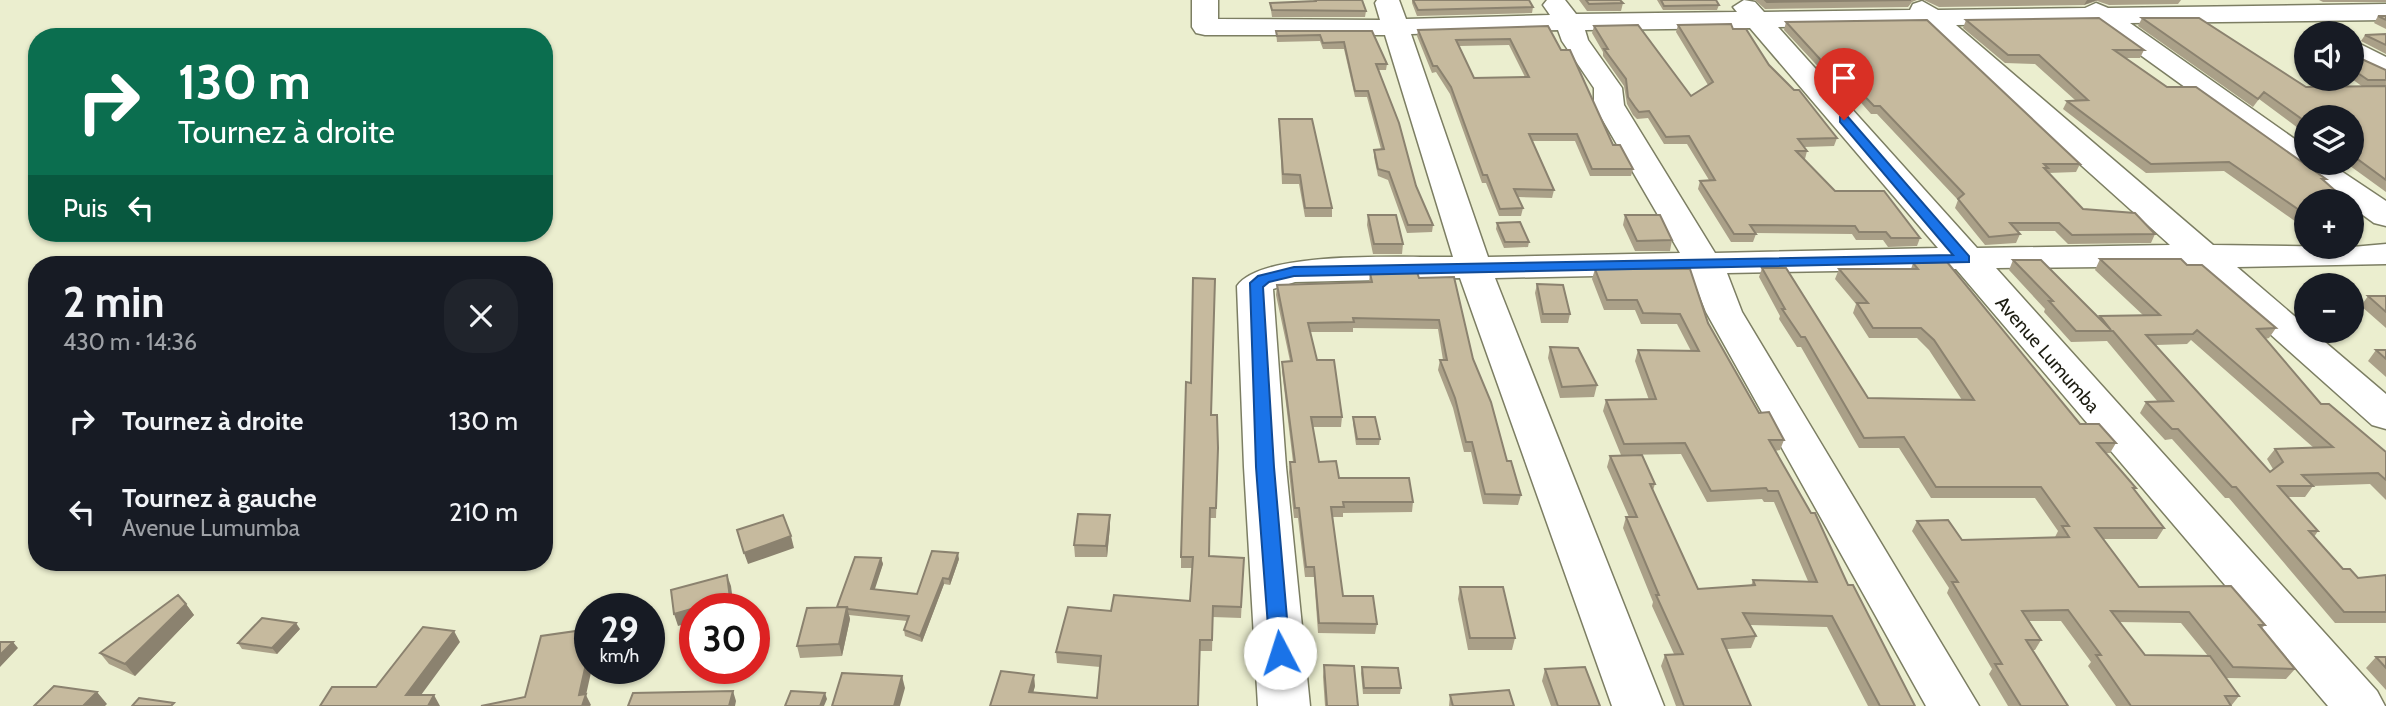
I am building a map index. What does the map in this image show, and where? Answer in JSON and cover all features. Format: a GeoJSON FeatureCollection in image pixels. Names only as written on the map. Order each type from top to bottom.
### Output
{"type":"FeatureCollection","features":[{"type":"Feature","properties":{"kind":"street"},"geometry":{"type":"LineString","coordinates":[[1205,0],[1205,27],[1324,29],[1391,13],[1922,9],[2106,18],[2386,12]]}},
{"type":"Feature","properties":{"kind":"street"},"geometry":{"type":"LineString","coordinates":[[2080,0],[2294,152]]}},
{"type":"Feature","properties":{"kind":"street"},"geometry":{"type":"LineString","coordinates":[[2268,0],[2306,21]]}},
{"type":"Feature","properties":{"kind":"street"},"geometry":{"type":"LineString","coordinates":[[1922,9],[2386,416]]}},
{"type":"Feature","properties":{"kind":"street","name":"Avenue Lumumba"},"geometry":{"type":"LineString","coordinates":[[1749,10],[1964,259],[2359,706]]}},
{"type":"Feature","properties":{"kind":"street"},"geometry":{"type":"LineString","coordinates":[[1560,11],[1572,27],[1574,41],[1608,88],[1609,105],[1703,262],[1718,290],[1724,312],[1953,706]]}},
{"type":"Feature","properties":{"kind":"street"},"geometry":{"type":"LineString","coordinates":[[1391,13],[1474,268],[1638,706]]}},
{"type":"Feature","properties":{"kind":"street"},"geometry":{"type":"LineString","coordinates":[[2364,55],[2386,69]]}},
{"type":"Feature","properties":{"kind":"street"},"geometry":{"type":"LineString","coordinates":[[2327,175],[2386,216]]}},
{"type":"Feature","properties":{"kind":"street"},"geometry":{"type":"LineString","coordinates":[[1284,706],[1265,467],[1255,286],[1264,279],[1294,271],[1703,262],[2386,254]]}},
{"type":"Feature","properties":{"kind":"building"},"geometry":{"type":"Polygon","coordinates":[[[1362,0],[1366,11],[1272,10],[1270,3],[1362,0]]]}},
{"type":"Feature","properties":{"kind":"building"},"geometry":{"type":"Polygon","coordinates":[[[1413,0],[1529,0],[1533,7],[1418,10],[1413,0]]]}},
{"type":"Feature","properties":{"kind":"building"},"geometry":{"type":"Polygon","coordinates":[[[1586,0],[1620,0],[1623,3],[1589,4],[1586,0]]]}},
{"type":"Feature","properties":{"kind":"building"},"geometry":{"type":"Polygon","coordinates":[[[1661,0],[1716,0],[1719,5],[1664,6],[1661,0]]]}},
{"type":"Feature","properties":{"kind":"building"},"geometry":{"type":"Polygon","coordinates":[[[1765,0],[1911,0],[1767,2],[1765,0]]]}},
{"type":"Feature","properties":{"kind":"building"},"geometry":{"type":"Polygon","coordinates":[[[2099,18],[2144,50],[2114,50],[2167,87],[2196,87],[2294,156],[2294,175],[2320,175],[2333,189],[2294,189],[2294,206],[2229,162],[2151,164],[2067,101],[2088,100],[2039,55],[2008,55],[1966,20],[2099,18]]]}},
{"type":"Feature","properties":{"kind":"building"},"geometry":{"type":"Polygon","coordinates":[[[2142,18],[2199,18],[2294,79],[2294,91],[2364,91],[2364,86],[2386,86],[2386,180],[2364,164],[2364,105],[2294,105],[2294,113],[2264,92],[2258,99],[2142,18]]]}},
{"type":"Feature","properties":{"kind":"building"},"geometry":{"type":"Polygon","coordinates":[[[1927,20],[2080,164],[2044,164],[2048,168],[2044,168],[2083,209],[2135,213],[2155,234],[2072,235],[2059,223],[2010,223],[2020,234],[1989,237],[1958,199],[1964,194],[1880,106],[1874,106],[1850,81],[1840,81],[1786,22],[1927,20]]]}},
{"type":"Feature","properties":{"kind":"building"},"geometry":{"type":"Polygon","coordinates":[[[1731,24],[1733,29],[1746,29],[1769,65],[1794,90],[1799,90],[1837,138],[1798,139],[1807,151],[1796,151],[1835,191],[1884,191],[1920,238],[1891,238],[1886,232],[1859,232],[1855,226],[1750,225],[1756,234],[1734,234],[1700,181],[1715,180],[1689,136],[1666,137],[1649,111],[1639,112],[1628,97],[1626,79],[1604,49],[1608,49],[1594,26],[1638,25],[1691,96],[1713,82],[1678,25],[1731,24]]]}},
{"type":"Feature","properties":{"kind":"building"},"geometry":{"type":"Polygon","coordinates":[[[1548,26],[1561,50],[1570,50],[1613,145],[1620,145],[1633,169],[1592,169],[1577,134],[1529,134],[1554,190],[1514,189],[1523,208],[1500,209],[1487,175],[1483,175],[1451,87],[1437,66],[1433,66],[1418,30],[1548,26]],[[1510,39],[1456,40],[1474,78],[1529,77],[1510,39]]]}},
{"type":"Feature","properties":{"kind":"building"},"geometry":{"type":"Polygon","coordinates":[[[1276,31],[1372,31],[1387,64],[1376,64],[1399,123],[1416,186],[1433,225],[1408,225],[1389,172],[1378,169],[1374,150],[1384,149],[1368,91],[1355,91],[1344,42],[1323,43],[1320,35],[1277,36],[1276,31]]]}},
{"type":"Feature","properties":{"kind":"building"},"geometry":{"type":"Polygon","coordinates":[[[2386,34],[2386,45],[2365,35],[2386,34]]]}},
{"type":"Feature","properties":{"kind":"building"},"geometry":{"type":"Polygon","coordinates":[[[2364,60],[2386,70],[2386,80],[2368,80],[2364,77],[2364,60]]]}},
{"type":"Feature","properties":{"kind":"building"},"geometry":{"type":"Polygon","coordinates":[[[1279,119],[1312,119],[1332,208],[1305,208],[1300,175],[1283,174],[1279,119]]]}},
{"type":"Feature","properties":{"kind":"building"},"geometry":{"type":"Polygon","coordinates":[[[1368,215],[1396,215],[1403,244],[1374,244],[1368,215]]]}},
{"type":"Feature","properties":{"kind":"building"},"geometry":{"type":"Polygon","coordinates":[[[1625,215],[1660,215],[1672,240],[1637,241],[1625,215]]]}},
{"type":"Feature","properties":{"kind":"building"},"geometry":{"type":"Polygon","coordinates":[[[1520,222],[1529,242],[1505,242],[1497,223],[1520,222]]]}},
{"type":"Feature","properties":{"kind":"building"},"geometry":{"type":"Polygon","coordinates":[[[2100,259],[2181,259],[2187,265],[2202,265],[2276,328],[2257,329],[2321,404],[2329,404],[2386,452],[2386,480],[2378,473],[2302,475],[2313,486],[2278,486],[2318,531],[2309,531],[2343,569],[2350,569],[2358,578],[2386,575],[2386,612],[2344,612],[2236,487],[2232,487],[2178,429],[2172,429],[2146,402],[2173,401],[2113,331],[2076,331],[2049,301],[2053,301],[2013,260],[2041,260],[2111,330],[2100,316],[2160,315],[2100,259]],[[2197,330],[2193,334],[2146,335],[2270,472],[2283,462],[2275,449],[2333,447],[2197,330]]]}},
{"type":"Feature","properties":{"kind":"building"},"geometry":{"type":"Polygon","coordinates":[[[1947,262],[2080,424],[2099,424],[2116,443],[2097,443],[2136,488],[2133,488],[2164,528],[2095,528],[2139,587],[2231,586],[2265,625],[2259,625],[2295,669],[2233,667],[2189,612],[2111,611],[2145,655],[2210,656],[2239,696],[2225,696],[2231,706],[2131,706],[2096,655],[2101,655],[2068,610],[2022,611],[2041,640],[2026,640],[2068,706],[2021,706],[1995,664],[2002,664],[1952,582],[1958,582],[1917,521],[1948,520],[1962,540],[2069,537],[2062,526],[2069,526],[2041,487],[1936,487],[1904,437],[1864,438],[1805,337],[1801,337],[1782,309],[1785,309],[1762,268],[1786,268],[1868,398],[1974,400],[1934,340],[1921,328],[1873,328],[1857,303],[1868,303],[1839,269],[1918,269],[1913,263],[1947,262]]]}},
{"type":"Feature","properties":{"kind":"building"},"geometry":{"type":"Polygon","coordinates":[[[1595,269],[1690,269],[1708,323],[1759,413],[1769,412],[1784,440],[1769,440],[1811,513],[1815,513],[1848,585],[1853,585],[1915,706],[1880,706],[1832,616],[1743,613],[1756,636],[1722,639],[1751,706],[1684,706],[1665,655],[1683,654],[1656,595],[1659,595],[1626,517],[1637,517],[1610,456],[1642,455],[1655,484],[1650,484],[1698,589],[1755,585],[1753,580],[1817,582],[1778,491],[1768,491],[1766,488],[1711,491],[1685,443],[1624,444],[1606,400],[1656,399],[1638,350],[1699,351],[1680,314],[1643,313],[1637,300],[1607,300],[1595,269]]]}},
{"type":"Feature","properties":{"kind":"building"},"geometry":{"type":"Polygon","coordinates":[[[1417,272],[1419,278],[1454,277],[1473,359],[1491,402],[1507,461],[1511,461],[1521,495],[1485,494],[1472,442],[1466,442],[1455,398],[1440,360],[1447,360],[1439,320],[1353,318],[1354,322],[1308,323],[1317,360],[1334,360],[1342,417],[1311,417],[1319,462],[1336,461],[1339,478],[1409,478],[1413,502],[1343,502],[1344,507],[1331,507],[1343,596],[1373,596],[1377,624],[1319,623],[1314,567],[1306,567],[1299,508],[1295,508],[1290,462],[1295,462],[1282,362],[1292,361],[1277,285],[1372,282],[1370,273],[1417,272]]]}},
{"type":"Feature","properties":{"kind":"building"},"geometry":{"type":"Polygon","coordinates":[[[1193,278],[1215,279],[1211,415],[1217,415],[1218,448],[1216,508],[1210,508],[1209,556],[1244,558],[1241,607],[1213,606],[1212,640],[1200,640],[1198,706],[990,706],[1001,671],[1034,675],[1029,692],[1097,698],[1101,656],[1056,652],[1068,607],[1111,611],[1114,595],[1190,601],[1193,557],[1181,557],[1186,382],[1191,383],[1193,278]]]}},
{"type":"Feature","properties":{"kind":"building"},"geometry":{"type":"Polygon","coordinates":[[[1537,284],[1563,285],[1570,314],[1543,314],[1537,284]]]}},
{"type":"Feature","properties":{"kind":"building"},"geometry":{"type":"Polygon","coordinates":[[[2368,296],[2386,296],[2386,312],[2368,296]]]}},
{"type":"Feature","properties":{"kind":"building"},"geometry":{"type":"Polygon","coordinates":[[[1550,347],[1578,348],[1597,385],[1562,387],[1550,347]]]}},
{"type":"Feature","properties":{"kind":"building"},"geometry":{"type":"Polygon","coordinates":[[[2376,350],[2386,350],[2386,359],[2376,350]]]}},
{"type":"Feature","properties":{"kind":"building"},"geometry":{"type":"Polygon","coordinates":[[[1353,417],[1375,417],[1380,439],[1357,439],[1353,417]]]}},
{"type":"Feature","properties":{"kind":"building"},"geometry":{"type":"Polygon","coordinates":[[[1078,514],[1110,515],[1106,546],[1074,545],[1078,514]]]}},
{"type":"Feature","properties":{"kind":"building"},"geometry":{"type":"Polygon","coordinates":[[[783,515],[791,536],[744,553],[737,530],[783,515]]]}},
{"type":"Feature","properties":{"kind":"building"},"geometry":{"type":"Polygon","coordinates":[[[932,551],[958,553],[949,579],[943,578],[920,636],[904,630],[909,616],[837,607],[855,557],[881,558],[871,589],[917,594],[932,551]]]}},
{"type":"Feature","properties":{"kind":"building"},"geometry":{"type":"Polygon","coordinates":[[[727,575],[729,593],[679,593],[679,613],[674,614],[671,590],[727,575]]]}},
{"type":"Feature","properties":{"kind":"building"},"geometry":{"type":"Polygon","coordinates":[[[1460,587],[1503,587],[1515,638],[1470,638],[1460,587]]]}},
{"type":"Feature","properties":{"kind":"building"},"geometry":{"type":"Polygon","coordinates":[[[178,595],[186,604],[125,664],[100,653],[178,595]]]}},
{"type":"Feature","properties":{"kind":"building"},"geometry":{"type":"Polygon","coordinates":[[[847,607],[839,644],[797,646],[807,608],[847,607]]]}},
{"type":"Feature","properties":{"kind":"building"},"geometry":{"type":"Polygon","coordinates":[[[262,618],[296,623],[272,648],[238,643],[262,618]]]}},
{"type":"Feature","properties":{"kind":"building"},"geometry":{"type":"Polygon","coordinates":[[[423,627],[454,631],[406,695],[434,695],[428,706],[320,706],[332,687],[376,687],[423,627]]]}},
{"type":"Feature","properties":{"kind":"building"},"geometry":{"type":"Polygon","coordinates":[[[574,631],[574,684],[581,684],[579,695],[586,694],[582,706],[481,706],[525,697],[541,636],[574,631]]]}},
{"type":"Feature","properties":{"kind":"building"},"geometry":{"type":"Polygon","coordinates":[[[0,642],[13,642],[0,655],[0,642]]]}},
{"type":"Feature","properties":{"kind":"building"},"geometry":{"type":"Polygon","coordinates":[[[2376,657],[2386,657],[2386,668],[2376,657]]]}},
{"type":"Feature","properties":{"kind":"building"},"geometry":{"type":"Polygon","coordinates":[[[1324,665],[1354,666],[1358,706],[1327,706],[1324,665]]]}},
{"type":"Feature","properties":{"kind":"building"},"geometry":{"type":"Polygon","coordinates":[[[1362,667],[1398,668],[1401,688],[1364,688],[1362,667]]]}},
{"type":"Feature","properties":{"kind":"building"},"geometry":{"type":"Polygon","coordinates":[[[1585,667],[1600,706],[1558,706],[1545,669],[1585,667]]]}},
{"type":"Feature","properties":{"kind":"building"},"geometry":{"type":"Polygon","coordinates":[[[842,673],[902,676],[894,706],[832,706],[842,673]]]}},
{"type":"Feature","properties":{"kind":"building"},"geometry":{"type":"Polygon","coordinates":[[[54,686],[97,692],[83,706],[34,706],[54,686]]]}},
{"type":"Feature","properties":{"kind":"building"},"geometry":{"type":"Polygon","coordinates":[[[1509,690],[1514,706],[1453,706],[1450,695],[1509,690]]]}},
{"type":"Feature","properties":{"kind":"building"},"geometry":{"type":"Polygon","coordinates":[[[733,691],[729,706],[628,706],[633,693],[733,691]]]}},
{"type":"Feature","properties":{"kind":"building"},"geometry":{"type":"Polygon","coordinates":[[[791,691],[825,693],[820,706],[785,706],[791,691]]]}},
{"type":"Feature","properties":{"kind":"building"},"geometry":{"type":"Polygon","coordinates":[[[139,698],[174,703],[171,706],[132,706],[139,698]]]}},
{"type":"Feature","properties":{"kind":"route"},"geometry":{"type":"LineString","coordinates":[[1280,653],[1265,467],[1255,286],[1264,279],[1294,271],[1964,259],[1844,120]]}}]}
